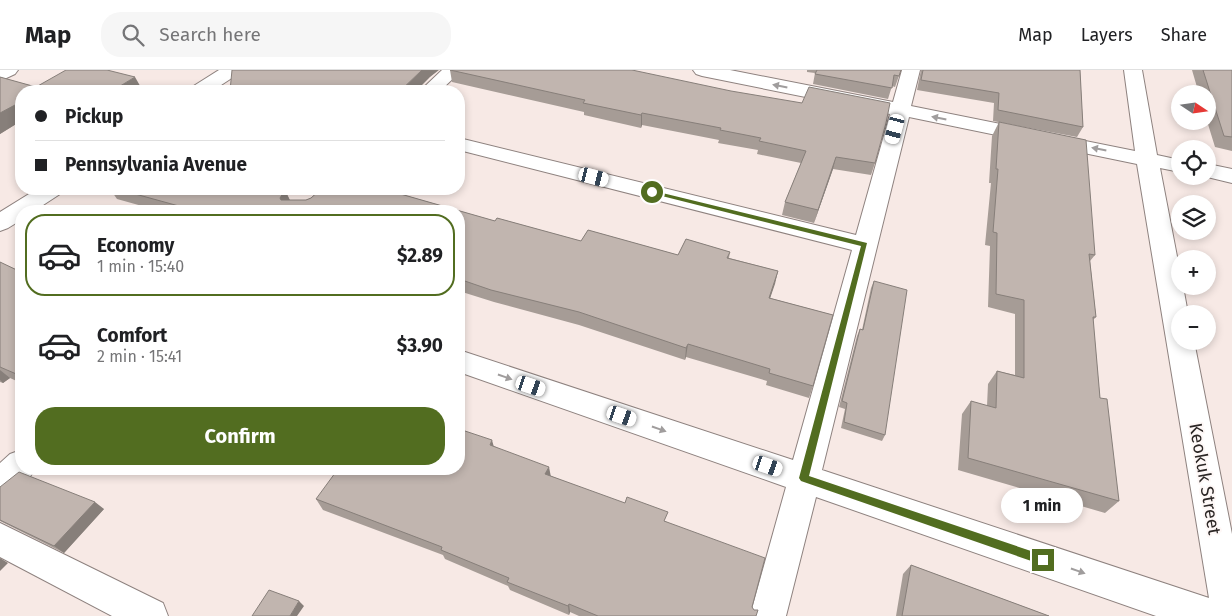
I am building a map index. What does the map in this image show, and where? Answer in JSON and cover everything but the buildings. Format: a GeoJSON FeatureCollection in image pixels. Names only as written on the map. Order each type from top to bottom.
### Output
{"type":"FeatureCollection","features":[{"type":"Feature","properties":{"kind":"street"},"geometry":{"type":"LineString","coordinates":[[0,75],[9,70]]}},
{"type":"Feature","properties":{"kind":"street"},"geometry":{"type":"LineString","coordinates":[[209,85],[232,70]]}},
{"type":"Feature","properties":{"kind":"street"},"geometry":{"type":"LineString","coordinates":[[436,85],[453,70]]}},
{"type":"Feature","properties":{"kind":"street"},"geometry":{"type":"LineString","coordinates":[[702,70],[1171,164]]}},
{"type":"Feature","properties":{"kind":"street"},"geometry":{"type":"LineString","coordinates":[[768,616],[911,70]]}},
{"type":"Feature","properties":{"kind":"street","name":"Keokuk Street"},"geometry":{"type":"LineString","coordinates":[[1133,70],[1173,305]]}},
{"type":"Feature","properties":{"kind":"street"},"geometry":{"type":"LineString","coordinates":[[465,145],[865,245]]}},
{"type":"Feature","properties":{"kind":"street"},"geometry":{"type":"LineString","coordinates":[[1216,173],[1232,176]]}},
{"type":"Feature","properties":{"kind":"street"},"geometry":{"type":"LineString","coordinates":[[24,205],[42,195]]}},
{"type":"Feature","properties":{"kind":"street","name":"Keokuk Street"},"geometry":{"type":"LineString","coordinates":[[1182,350],[1230,616]]}},
{"type":"Feature","properties":{"kind":"street"},"geometry":{"type":"LineString","coordinates":[[465,363],[1208,616]]}},
{"type":"Feature","properties":{"kind":"street"},"geometry":{"type":"LineString","coordinates":[[0,483],[15,469]]}},
{"type":"Feature","properties":{"kind":"street"},"geometry":{"type":"LineString","coordinates":[[0,539],[150,616]]}},
{"type":"Feature","properties":{"kind":"route"},"geometry":{"type":"LineString","coordinates":[[652,192],[865,245],[804,478],[1043,560]]}}]}
